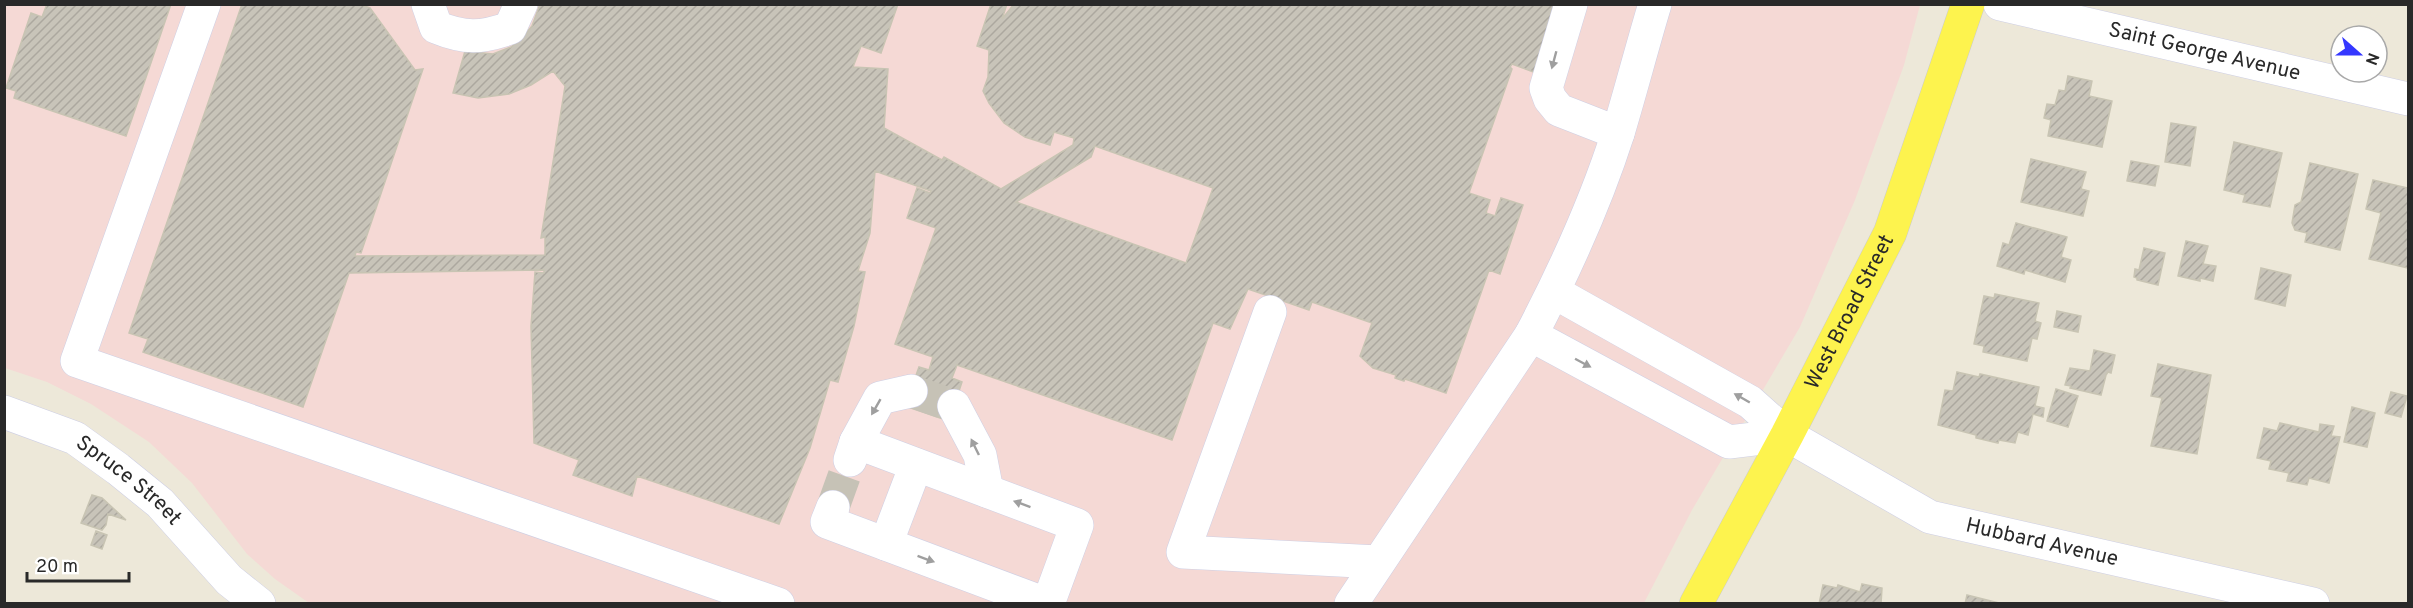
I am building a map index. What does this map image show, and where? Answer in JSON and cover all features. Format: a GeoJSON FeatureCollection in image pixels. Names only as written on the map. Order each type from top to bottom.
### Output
{"type":"FeatureCollection","features":[{"type":"Feature","properties":{"kind":"main road","name":"West Broad Street"},"geometry":{"type":"LineString","coordinates":[[1696,603],[1787,435],[1890,233],[1968,4]]}},
{"type":"Feature","properties":{"kind":"street"},"geometry":{"type":"LineString","coordinates":[[204,4],[77,361],[778,603]]}},
{"type":"Feature","properties":{"kind":"street"},"geometry":{"type":"LineString","coordinates":[[428,4],[436,27],[456,35],[485,37],[510,28],[521,4]]}},
{"type":"Feature","properties":{"kind":"street"},"geometry":{"type":"LineString","coordinates":[[1571,4],[1546,88],[1550,99],[1559,110],[1618,133]]}},
{"type":"Feature","properties":{"kind":"street"},"geometry":{"type":"LineString","coordinates":[[1351,603],[1532,335],[1554,292],[1593,203],[1618,133],[1654,4]]}},
{"type":"Feature","properties":{"kind":"street","name":"Saint George Avenue"},"geometry":{"type":"LineString","coordinates":[[2000,4],[2409,99]]}},
{"type":"Feature","properties":{"kind":"street","name":"Hubbard Avenue"},"geometry":{"type":"LineString","coordinates":[[1554,292],[1750,402],[1787,435],[1930,517],[2313,603]]}},
{"type":"Feature","properties":{"kind":"street"},"geometry":{"type":"LineString","coordinates":[[1270,312],[1183,552],[1378,562]]}},
{"type":"Feature","properties":{"kind":"street"},"geometry":{"type":"LineString","coordinates":[[1532,335],[1728,442],[1787,435]]}},
{"type":"Feature","properties":{"kind":"street"},"geometry":{"type":"LineString","coordinates":[[833,507],[827,522],[1047,603],[1077,525],[916,465],[853,451],[880,398],[911,391]]}},
{"type":"Feature","properties":{"kind":"street"},"geometry":{"type":"LineString","coordinates":[[954,406],[980,455],[987,491]]}},
{"type":"Feature","properties":{"kind":"street","name":"Spruce Street"},"geometry":{"type":"LineString","coordinates":[[4,412],[75,438],[118,469],[160,503],[229,580],[259,603]]}},
{"type":"Feature","properties":{"kind":"street"},"geometry":{"type":"LineString","coordinates":[[886,544],[916,465]]}},
{"type":"Feature","properties":{"kind":"shaded area"},"geometry":{"type":"Polygon","coordinates":[[[5,5],[1920,5],[1904,65],[1855,200],[1800,327],[1692,510],[1644,603],[309,603],[275,579],[247,554],[192,483],[149,442],[91,404],[47,382],[5,368],[5,5]]]}},
{"type":"Feature","properties":{"kind":"building"},"geometry":{"type":"Polygon","coordinates":[[[47,4],[171,4],[126,136],[14,98],[16,91],[6,88],[31,13],[42,17],[47,4]]]}},
{"type":"Feature","properties":{"kind":"building"},"geometry":{"type":"Polygon","coordinates":[[[242,4],[359,4],[370,8],[415,70],[423,69],[361,253],[356,252],[355,256],[545,255],[545,237],[541,238],[565,86],[553,71],[531,85],[509,94],[478,98],[453,93],[465,51],[493,54],[511,47],[532,26],[540,4],[898,4],[881,53],[861,46],[853,67],[888,69],[884,128],[942,160],[944,157],[1001,189],[1073,145],[1074,138],[1054,132],[1050,145],[1025,137],[1004,123],[989,103],[983,91],[988,77],[989,50],[977,46],[991,4],[1007,4],[1002,19],[1014,4],[1560,4],[1536,73],[1512,64],[1510,67],[1512,69],[1469,193],[1490,200],[1486,213],[1495,216],[1501,198],[1523,205],[1500,274],[1489,270],[1446,393],[1405,379],[1404,381],[1395,378],[1396,375],[1373,368],[1360,356],[1372,323],[1312,302],[1309,310],[1248,289],[1230,329],[1213,323],[1172,440],[957,365],[952,378],[962,382],[949,421],[905,406],[919,367],[929,370],[933,357],[895,344],[936,228],[907,218],[917,188],[930,193],[931,191],[875,171],[870,233],[858,271],[865,272],[854,326],[838,382],[830,380],[810,448],[779,524],[637,476],[632,496],[573,475],[579,460],[534,443],[531,326],[535,272],[544,273],[544,270],[349,273],[303,407],[143,352],[148,339],[129,333],[242,4]],[[1095,146],[1091,157],[1016,202],[1186,263],[1213,188],[1095,146]]]}},
{"type":"Feature","properties":{"kind":"building"},"geometry":{"type":"Polygon","coordinates":[[[2068,76],[2092,81],[2089,96],[2112,101],[2102,147],[2048,136],[2051,120],[2044,118],[2047,104],[2055,105],[2059,90],[2065,91],[2068,76]]]}},
{"type":"Feature","properties":{"kind":"building"},"geometry":{"type":"Polygon","coordinates":[[[2171,123],[2196,127],[2190,166],[2165,162],[2171,123]]]}},
{"type":"Feature","properties":{"kind":"building"},"geometry":{"type":"Polygon","coordinates":[[[2234,142],[2282,153],[2270,207],[2243,202],[2245,195],[2224,190],[2234,142]]]}},
{"type":"Feature","properties":{"kind":"building"},"geometry":{"type":"Polygon","coordinates":[[[2031,159],[2086,172],[2081,189],[2089,191],[2083,216],[2021,202],[2031,159]]]}},
{"type":"Feature","properties":{"kind":"building"},"geometry":{"type":"Polygon","coordinates":[[[2131,161],[2159,166],[2155,186],[2127,181],[2131,161]]]}},
{"type":"Feature","properties":{"kind":"building"},"geometry":{"type":"Polygon","coordinates":[[[2310,163],[2358,174],[2340,250],[2305,242],[2307,233],[2295,230],[2292,223],[2295,205],[2301,202],[2310,163]]]}},
{"type":"Feature","properties":{"kind":"building"},"geometry":{"type":"Polygon","coordinates":[[[2373,180],[2408,188],[2408,268],[2369,259],[2381,213],[2366,209],[2373,180]]]}},
{"type":"Feature","properties":{"kind":"building"},"geometry":{"type":"Polygon","coordinates":[[[2016,223],[2067,237],[2061,257],[2071,260],[2065,282],[2025,270],[2024,274],[1997,266],[2003,243],[2009,245],[2016,223]]]}},
{"type":"Feature","properties":{"kind":"building"},"geometry":{"type":"Polygon","coordinates":[[[2186,241],[2208,246],[2203,264],[2216,266],[2213,281],[2200,278],[2200,281],[2178,276],[2186,241]]]}},
{"type":"Feature","properties":{"kind":"building"},"geometry":{"type":"Polygon","coordinates":[[[2144,248],[2165,253],[2158,285],[2137,280],[2134,277],[2135,269],[2139,270],[2144,248]]]}},
{"type":"Feature","properties":{"kind":"building"},"geometry":{"type":"Polygon","coordinates":[[[2261,268],[2291,275],[2285,306],[2255,299],[2261,268]]]}},
{"type":"Feature","properties":{"kind":"building"},"geometry":{"type":"Polygon","coordinates":[[[1995,294],[2039,303],[2035,321],[2041,323],[2037,339],[2032,338],[2027,361],[1983,352],[1984,346],[1974,344],[1984,296],[1994,298],[1995,294]]]}},
{"type":"Feature","properties":{"kind":"building"},"geometry":{"type":"Polygon","coordinates":[[[2057,311],[2081,316],[2078,332],[2054,327],[2057,311]]]}},
{"type":"Feature","properties":{"kind":"building"},"geometry":{"type":"Polygon","coordinates":[[[2094,350],[2115,355],[2111,373],[2108,372],[2106,375],[2101,395],[2065,385],[2070,368],[2090,371],[2094,350]]]}},
{"type":"Feature","properties":{"kind":"building"},"geometry":{"type":"Polygon","coordinates":[[[2158,364],[2211,375],[2197,454],[2151,446],[2162,398],[2151,396],[2158,364]]]}},
{"type":"Feature","properties":{"kind":"building"},"geometry":{"type":"Polygon","coordinates":[[[1957,372],[1979,377],[1980,374],[2039,387],[2035,406],[2044,408],[2043,417],[2033,414],[2028,435],[2018,432],[2015,443],[1999,440],[1998,443],[1976,438],[1976,435],[1938,425],[1945,390],[1953,391],[1957,372]]]}},
{"type":"Feature","properties":{"kind":"building"},"geometry":{"type":"Polygon","coordinates":[[[2056,389],[2078,396],[2068,427],[2047,421],[2056,389]]]}},
{"type":"Feature","properties":{"kind":"building"},"geometry":{"type":"Polygon","coordinates":[[[2391,392],[2407,396],[2401,417],[2385,413],[2391,392]]]}},
{"type":"Feature","properties":{"kind":"building"},"geometry":{"type":"Polygon","coordinates":[[[2352,407],[2375,413],[2367,447],[2344,442],[2352,407]]]}},
{"type":"Feature","properties":{"kind":"building"},"geometry":{"type":"Polygon","coordinates":[[[2280,423],[2319,432],[2320,424],[2334,426],[2331,436],[2340,437],[2329,483],[2309,478],[2307,485],[2287,481],[2289,473],[2269,469],[2271,461],[2257,458],[2264,428],[2277,431],[2280,423]]]}},
{"type":"Feature","properties":{"kind":"building"},"geometry":{"type":"Polygon","coordinates":[[[92,495],[102,498],[126,520],[108,514],[106,525],[102,530],[81,523],[92,495]]]}},
{"type":"Feature","properties":{"kind":"building"},"geometry":{"type":"Polygon","coordinates":[[[96,531],[107,535],[102,549],[91,545],[96,531]]]}},
{"type":"Feature","properties":{"kind":"building"},"geometry":{"type":"Polygon","coordinates":[[[1862,584],[1882,588],[1881,604],[1819,604],[1823,585],[1837,588],[1838,585],[1860,592],[1862,584]]]}},
{"type":"Feature","properties":{"kind":"building"},"geometry":{"type":"Polygon","coordinates":[[[1967,595],[2003,604],[1965,604],[1967,595]]]}},
{"type":"Feature","properties":{"kind":"tunnel"},"geometry":{"type":"LineString","coordinates":[[911,391],[954,406]]}},
{"type":"Feature","properties":{"kind":"tunnel"},"geometry":{"type":"LineString","coordinates":[[833,507],[850,460]]}}]}
